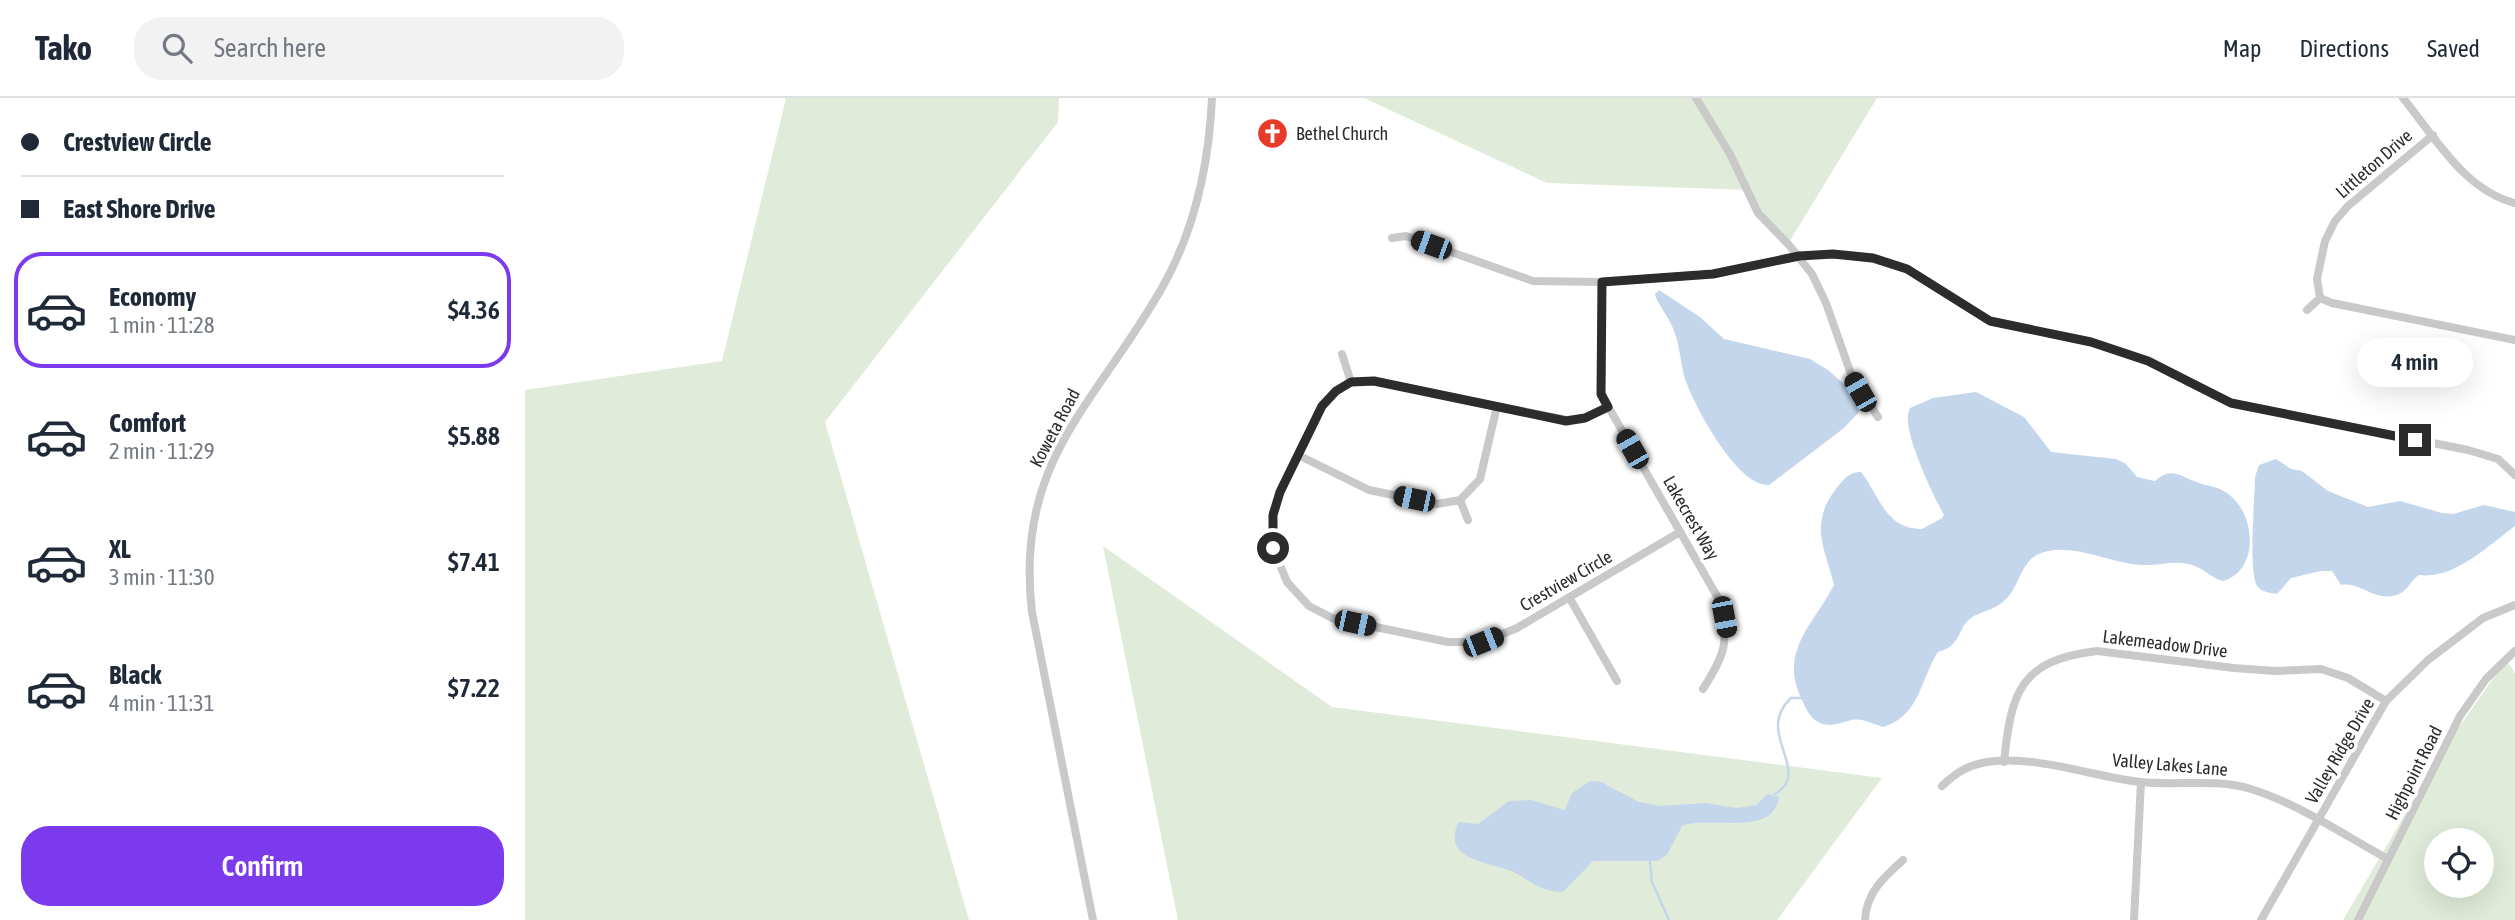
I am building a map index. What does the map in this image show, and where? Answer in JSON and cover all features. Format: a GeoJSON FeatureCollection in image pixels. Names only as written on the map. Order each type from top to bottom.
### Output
{"type":"FeatureCollection","features":[{"type":"Feature","properties":{"kind":"street","name":"Koweta Road"},"geometry":{"type":"LineString","coordinates":[[1093,920],[1032,612],[1028,562],[1031,536],[1037,504],[1056,450],[1077,413],[1163,285],[1183,243],[1198,199],[1212,98]]}},
{"type":"Feature","properties":{"kind":"street"},"geometry":{"type":"LineString","coordinates":[[1696,98],[1730,154],[1758,213],[1799,256],[1826,303],[1852,377],[1878,417]]}},
{"type":"Feature","properties":{"kind":"street"},"geometry":{"type":"LineString","coordinates":[[2403,98],[2467,176],[2486,191],[2515,203]]}},
{"type":"Feature","properties":{"kind":"street","name":"Littleton Drive"},"geometry":{"type":"LineString","coordinates":[[2320,298],[2317,279],[2325,241],[2335,221],[2348,206],[2433,135]]}},
{"type":"Feature","properties":{"kind":"street"},"geometry":{"type":"LineString","coordinates":[[1392,238],[1406,236],[1533,281],[1602,282],[1713,274],[1799,256],[1833,254],[1873,258],[1907,269],[1990,321],[2091,342],[2148,361],[2231,403],[2468,450],[2498,459],[2515,475]]}},
{"type":"Feature","properties":{"kind":"street","name":"Lakecrest Way"},"geometry":{"type":"LineString","coordinates":[[1602,282],[1601,394],[1721,603],[1726,632],[1723,657],[1703,689]]}},
{"type":"Feature","properties":{"kind":"street"},"geometry":{"type":"LineString","coordinates":[[2307,310],[2320,298],[2332,303],[2515,340]]}},
{"type":"Feature","properties":{"kind":"street"},"geometry":{"type":"LineString","coordinates":[[1342,354],[1351,382],[1374,381],[1566,421],[1585,418],[1608,407]]}},
{"type":"Feature","properties":{"kind":"street","name":"Crestview Circle"},"geometry":{"type":"LineString","coordinates":[[1351,382],[1336,391],[1322,406],[1273,515],[1273,548],[1287,582],[1309,606],[1332,618],[1448,642],[1483,642],[1517,628],[1680,532]]}},
{"type":"Feature","properties":{"kind":"street"},"geometry":{"type":"LineString","coordinates":[[1298,456],[1369,489],[1437,504],[1460,500],[1481,479],[1497,407]]}},
{"type":"Feature","properties":{"kind":"street"},"geometry":{"type":"LineString","coordinates":[[1460,500],[1468,520]]}},
{"type":"Feature","properties":{"kind":"street"},"geometry":{"type":"LineString","coordinates":[[1569,597],[1617,681]]}},
{"type":"Feature","properties":{"kind":"street","name":"Valley Ridge Drive"},"geometry":{"type":"LineString","coordinates":[[2261,920],[2386,701],[2428,660],[2472,627],[2515,605]]}},
{"type":"Feature","properties":{"kind":"street","name":"Lakemeadow Drive"},"geometry":{"type":"LineString","coordinates":[[2004,762],[2008,720],[2022,685],[2044,663],[2072,654],[2098,650],[2275,671],[2321,669],[2348,678],[2386,701]]}},
{"type":"Feature","properties":{"kind":"street","name":"Highpoint Road"},"geometry":{"type":"LineString","coordinates":[[2358,920],[2460,716],[2486,679],[2515,651]]}},
{"type":"Feature","properties":{"kind":"street","name":"Valley Lakes Lane"},"geometry":{"type":"LineString","coordinates":[[1942,786],[1962,767],[2004,762],[2028,763],[2141,782],[2217,783],[2251,789],[2388,859]]}},
{"type":"Feature","properties":{"kind":"street"},"geometry":{"type":"LineString","coordinates":[[2134,920],[2141,782]]}},
{"type":"Feature","properties":{"kind":"street"},"geometry":{"type":"LineString","coordinates":[[1865,920],[1865,906],[1879,882],[1903,860]]}},
{"type":"Feature","properties":{"kind":"green space"},"geometry":{"type":"Polygon","coordinates":[[[786,98],[1059,98],[1058,122],[825,422],[969,920],[525,920],[525,390],[722,361],[786,98]]]}},
{"type":"Feature","properties":{"kind":"green space"},"geometry":{"type":"Polygon","coordinates":[[[1364,98],[1877,98],[1788,244],[1770,230],[1749,190],[1547,183],[1364,98]]]}},
{"type":"Feature","properties":{"kind":"green space"},"geometry":{"type":"Polygon","coordinates":[[[1103,546],[1332,707],[1882,778],[1777,920],[1178,920],[1103,546]]]}},
{"type":"Feature","properties":{"kind":"green space"},"geometry":{"type":"Polygon","coordinates":[[[2506,660],[2515,673],[2515,920],[2343,920],[2443,750],[2506,660]]]}},
{"type":"Feature","properties":{"kind":"water"},"geometry":{"type":"Polygon","coordinates":[[[1659,290],[1700,317],[1724,339],[1810,359],[1828,370],[1853,392],[1859,400],[1859,412],[1844,428],[1769,485],[1757,482],[1731,459],[1697,407],[1685,379],[1675,332],[1656,298],[1655,294],[1659,290]]]}},
{"type":"Feature","properties":{"kind":"water"},"geometry":{"type":"Polygon","coordinates":[[[1976,392],[2024,417],[2051,452],[2116,459],[2126,464],[2137,477],[2155,481],[2170,473],[2218,488],[2228,494],[2241,507],[2249,531],[2248,556],[2243,567],[2223,581],[2195,566],[2182,563],[2130,564],[2062,550],[2037,555],[2027,563],[2015,587],[2003,602],[1968,620],[1952,645],[1938,652],[1912,705],[1896,721],[1883,727],[1860,720],[1833,725],[1820,723],[1810,716],[1806,709],[1795,681],[1794,666],[1802,638],[1834,585],[1821,534],[1821,523],[1829,499],[1846,477],[1861,472],[1885,510],[1900,523],[1910,528],[1922,529],[1942,518],[1944,515],[1915,451],[1908,414],[1910,408],[1933,398],[1976,392]]]}},
{"type":"Feature","properties":{"kind":"water"},"geometry":{"type":"Polygon","coordinates":[[[2276,459],[2291,469],[2302,471],[2328,491],[2368,507],[2400,501],[2453,514],[2484,505],[2515,512],[2515,526],[2470,560],[2445,572],[2419,575],[2399,594],[2383,596],[2355,586],[2341,585],[2332,571],[2291,578],[2277,594],[2266,592],[2257,586],[2254,578],[2255,477],[2259,465],[2276,459]]]}},
{"type":"Feature","properties":{"kind":"water"},"geometry":{"type":"Polygon","coordinates":[[[1590,781],[1601,782],[1639,802],[1661,806],[1705,803],[1737,808],[1756,805],[1768,794],[1779,797],[1775,810],[1766,817],[1753,821],[1694,823],[1682,826],[1667,855],[1658,861],[1593,861],[1563,892],[1544,889],[1511,871],[1474,860],[1459,849],[1455,842],[1459,822],[1478,824],[1509,801],[1531,800],[1565,810],[1572,793],[1590,781]]]}},
{"type":"Feature","properties":{"kind":"waterway"},"geometry":{"type":"LineString","coordinates":[[1775,794],[1785,785],[1789,774],[1778,725],[1781,711],[1791,698],[1802,698]]}},
{"type":"Feature","properties":{"kind":"waterway"},"geometry":{"type":"LineString","coordinates":[[1650,862],[1652,882],[1669,920]]}},
{"type":"Feature","properties":{"kind":"place","name":"Bethel Church"},"geometry":{"type":"Point","coordinates":[1273,134]}},
{"type":"Feature","properties":{"kind":"route"},"geometry":{"type":"LineString","coordinates":[[1273,548],[1273,515],[1280,492],[1322,406],[1336,391],[1351,382],[1374,381],[1566,421],[1585,418],[1608,407],[1601,394],[1602,282],[1713,274],[1799,256],[1833,254],[1873,258],[1907,269],[1990,321],[2010,328],[2091,342],[2148,361],[2231,403],[2415,440]]}}]}
